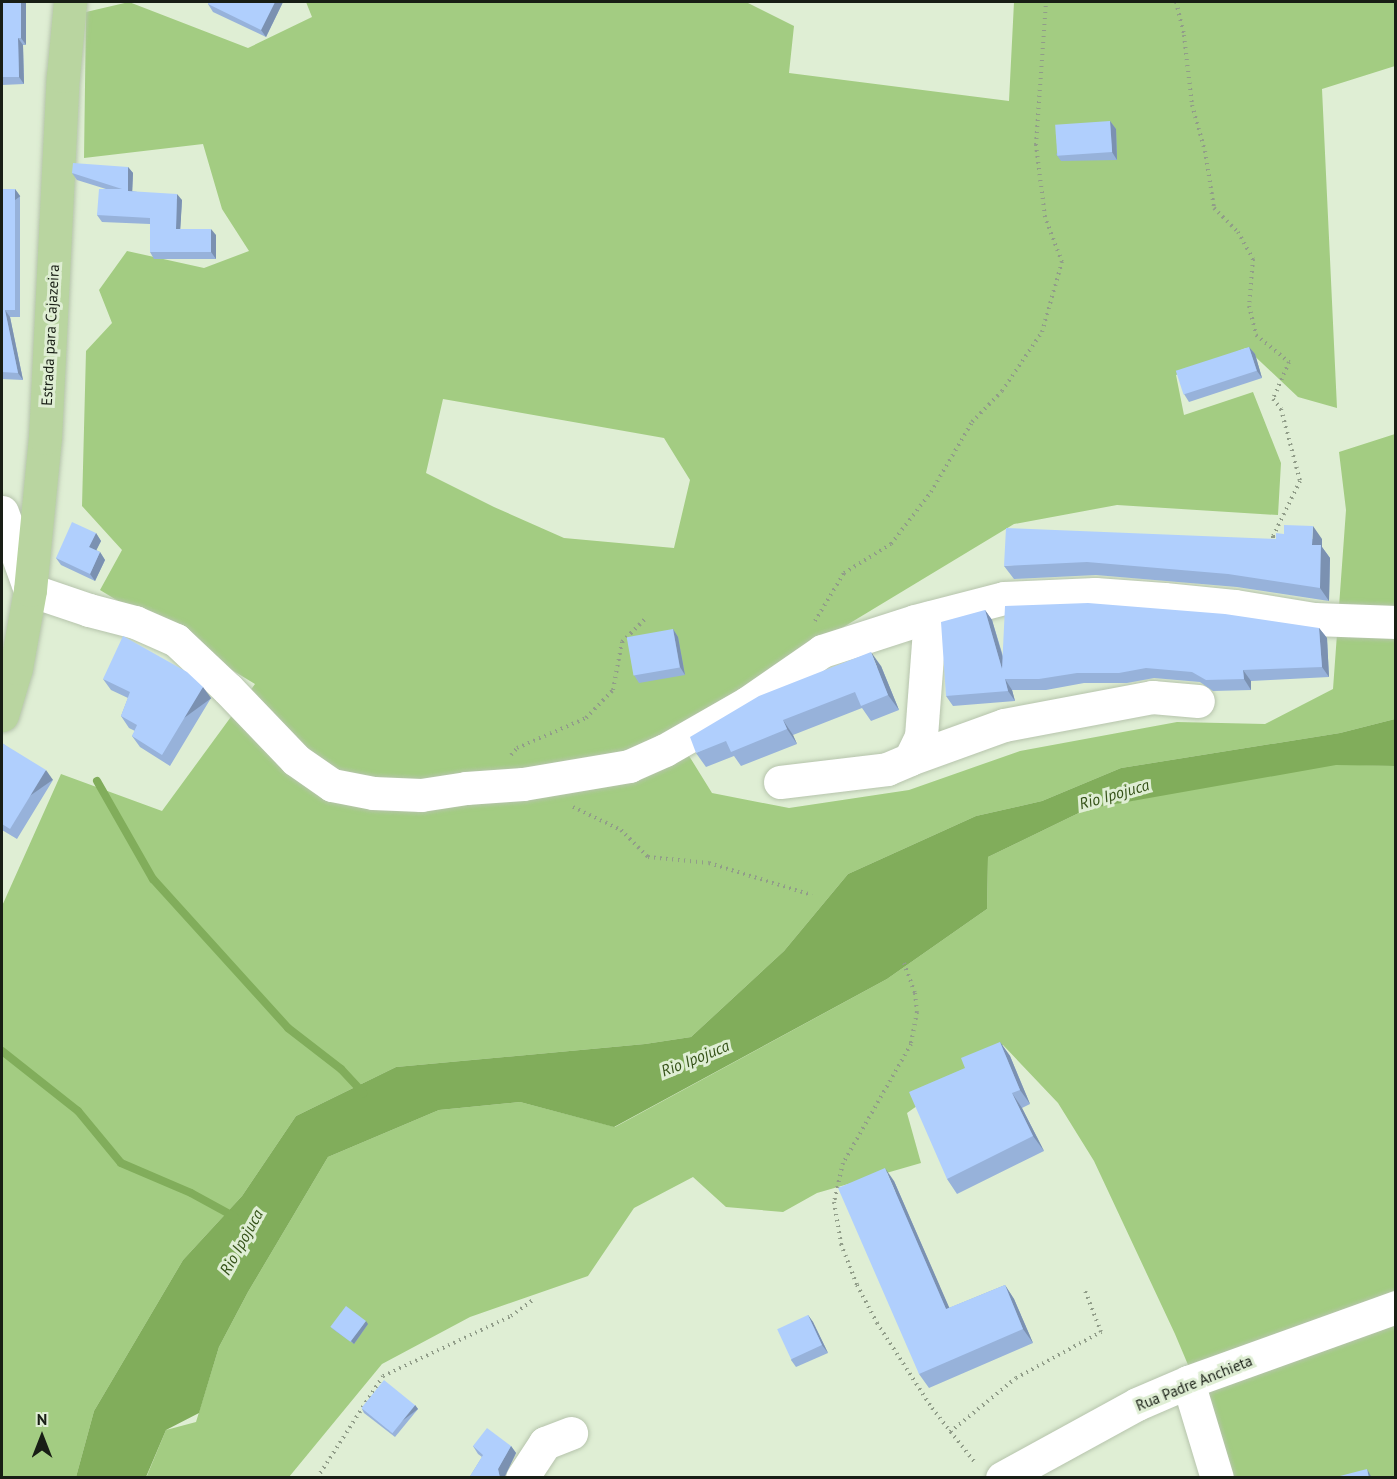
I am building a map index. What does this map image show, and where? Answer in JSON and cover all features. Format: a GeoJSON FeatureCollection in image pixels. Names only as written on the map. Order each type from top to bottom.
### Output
{"type":"FeatureCollection","features":[{"type":"Feature","properties":{"kind":"main road","name":"Estrada para Cajazeira"},"geometry":{"type":"LineString","coordinates":[[8,693],[30,590],[45,438],[62,88],[70,2]]}},
{"type":"Feature","properties":{"kind":"street"},"geometry":{"type":"LineString","coordinates":[[2,512],[30,590],[89,610],[135,622],[176,640],[198,659],[296,760],[332,785],[373,793],[421,795],[574,777],[629,765],[664,750],[747,703],[822,651],[930,617],[1004,598],[1095,594],[1235,606],[1314,619],[1395,622]]}},
{"type":"Feature","properties":{"kind":"street"},"geometry":{"type":"LineString","coordinates":[[910,759],[921,736],[930,617]]}},
{"type":"Feature","properties":{"kind":"street"},"geometry":{"type":"LineString","coordinates":[[780,782],[887,769],[1004,725],[1152,697],[1198,701]]}},
{"type":"Feature","properties":{"kind":"street","name":"Rua Padre Anchieta"},"geometry":{"type":"LineString","coordinates":[[992,1474],[1188,1382],[1395,1307]]}},
{"type":"Feature","properties":{"kind":"street"},"geometry":{"type":"LineString","coordinates":[[1188,1382],[1217,1478]]}},
{"type":"Feature","properties":{"kind":"street"},"geometry":{"type":"LineString","coordinates":[[522,1478],[545,1443],[571,1433]]}},
{"type":"Feature","properties":{"kind":"path"},"geometry":{"type":"LineString","coordinates":[[810,628],[844,573],[891,544],[932,492],[972,422],[1002,391],[1042,332],[1062,262],[1045,217],[1036,145],[1046,2]]}},
{"type":"Feature","properties":{"kind":"path"},"geometry":{"type":"LineString","coordinates":[[1176,2],[1184,35],[1192,105],[1205,151],[1214,208],[1238,232],[1253,259],[1249,306],[1256,335],[1289,362],[1273,399],[1281,409],[1300,481],[1273,536],[1272,547]]}},
{"type":"Feature","properties":{"kind":"path"},"geometry":{"type":"LineString","coordinates":[[487,787],[517,748],[586,718],[613,690],[622,642],[647,617]]}},
{"type":"Feature","properties":{"kind":"path"},"geometry":{"type":"LineString","coordinates":[[566,804],[621,830],[648,857],[709,863],[812,895]]}},
{"type":"Feature","properties":{"kind":"path"},"geometry":{"type":"LineString","coordinates":[[904,963],[915,993],[917,1012],[911,1044],[843,1163],[834,1202],[841,1244],[857,1285],[898,1357],[950,1432],[992,1474]]}},
{"type":"Feature","properties":{"kind":"path"},"geometry":{"type":"LineString","coordinates":[[950,1432],[1016,1378],[1101,1332],[1084,1288]]}},
{"type":"Feature","properties":{"kind":"path"},"geometry":{"type":"LineString","coordinates":[[317,1478],[383,1376],[511,1316],[532,1301]]}},
{"type":"Feature","properties":{"kind":"shaded area"},"geometry":{"type":"Polygon","coordinates":[[[129,2],[248,48],[312,17],[306,2],[746,2],[794,26],[789,73],[1009,101],[1014,2],[1395,2],[1395,66],[1322,89],[1337,408],[1298,397],[1246,348],[1176,375],[1184,415],[1253,392],[1281,463],[1278,515],[1117,505],[1014,524],[673,730],[712,793],[789,808],[909,790],[1020,751],[1177,722],[1265,724],[1333,689],[1346,510],[1339,452],[1395,434],[1395,719],[1340,733],[1121,768],[1042,801],[976,816],[848,874],[784,951],[691,1037],[645,1044],[396,1067],[296,1116],[242,1196],[183,1260],[94,1411],[76,1477],[2,1478],[2,906],[61,774],[162,811],[255,684],[100,590],[122,550],[82,506],[86,351],[112,323],[99,290],[127,251],[204,268],[249,251],[222,209],[203,144],[84,158],[86,12],[129,2]],[[443,399],[426,473],[564,538],[674,548],[690,480],[664,438],[443,399]]]}},
{"type":"Feature","properties":{"kind":"shaded area"},"geometry":{"type":"Polygon","coordinates":[[[1323,764],[1395,766],[1395,1477],[1227,1477],[1202,1398],[1175,1334],[1094,1161],[1058,1103],[1003,1045],[907,1113],[921,1163],[817,1193],[783,1212],[726,1207],[693,1177],[634,1208],[588,1276],[470,1317],[382,1364],[289,1477],[146,1478],[166,1430],[196,1422],[219,1347],[248,1292],[328,1157],[439,1110],[520,1102],[615,1127],[887,979],[987,909],[988,857],[1087,809],[1323,764]]]}},
{"type":"Feature","properties":{"kind":"water","name":"Rio Ipojuca"},"geometry":{"type":"Polygon","coordinates":[[[1395,719],[1395,766],[1336,765],[1087,809],[988,857],[987,909],[887,979],[614,1127],[520,1102],[439,1110],[328,1157],[248,1292],[219,1347],[199,1413],[166,1430],[146,1477],[76,1477],[94,1411],[183,1260],[242,1196],[296,1116],[396,1067],[645,1044],[691,1037],[784,951],[848,874],[976,816],[1042,801],[1121,768],[1340,733],[1395,719]]]}},
{"type":"Feature","properties":{"kind":"building"},"geometry":{"type":"Polygon","coordinates":[[[2,2],[21,2],[21,38],[18,38],[19,77],[2,77],[2,2]]]}},
{"type":"Feature","properties":{"kind":"building"},"geometry":{"type":"Polygon","coordinates":[[[209,2],[275,2],[261,30],[208,4],[209,2]]]}},
{"type":"Feature","properties":{"kind":"building"},"geometry":{"type":"Polygon","coordinates":[[[1110,121],[1112,152],[1057,156],[1055,125],[1110,121]]]}},
{"type":"Feature","properties":{"kind":"building"},"geometry":{"type":"Polygon","coordinates":[[[73,163],[128,167],[128,191],[177,194],[176,229],[211,229],[211,252],[150,252],[150,218],[97,215],[99,189],[122,189],[72,173],[73,163]]]}},
{"type":"Feature","properties":{"kind":"building"},"geometry":{"type":"Polygon","coordinates":[[[2,189],[15,189],[15,310],[5,310],[18,373],[2,372],[2,189]]]}},
{"type":"Feature","properties":{"kind":"building"},"geometry":{"type":"Polygon","coordinates":[[[1249,347],[1257,371],[1183,395],[1176,371],[1249,347]]]}},
{"type":"Feature","properties":{"kind":"building"},"geometry":{"type":"Polygon","coordinates":[[[72,522],[96,533],[89,547],[100,552],[90,574],[56,558],[72,522]]]}},
{"type":"Feature","properties":{"kind":"building"},"geometry":{"type":"Polygon","coordinates":[[[1284,525],[1313,526],[1312,545],[1321,545],[1320,588],[1228,574],[1087,562],[1004,566],[1006,528],[1276,539],[1276,533],[1284,534],[1284,525]]]}},
{"type":"Feature","properties":{"kind":"building"},"geometry":{"type":"Polygon","coordinates":[[[1088,603],[1225,614],[1319,628],[1322,667],[1243,670],[1244,679],[1206,680],[1192,672],[1146,668],[1119,673],[1077,673],[1039,679],[1005,679],[1008,691],[946,696],[941,622],[985,610],[1002,669],[1005,606],[1088,603]]]}},
{"type":"Feature","properties":{"kind":"building"},"geometry":{"type":"Polygon","coordinates":[[[673,629],[680,667],[633,676],[627,637],[673,629]]]}},
{"type":"Feature","properties":{"kind":"building"},"geometry":{"type":"Polygon","coordinates":[[[123,636],[187,672],[203,687],[162,755],[132,736],[137,725],[121,716],[130,692],[103,679],[123,636]]]}},
{"type":"Feature","properties":{"kind":"building"},"geometry":{"type":"Polygon","coordinates":[[[871,652],[888,695],[861,706],[855,692],[783,720],[787,729],[731,752],[726,741],[696,753],[690,737],[759,696],[871,652]]]}},
{"type":"Feature","properties":{"kind":"building"},"geometry":{"type":"Polygon","coordinates":[[[2,743],[46,770],[10,829],[2,824],[2,743]]]}},
{"type":"Feature","properties":{"kind":"building"},"geometry":{"type":"Polygon","coordinates":[[[1000,1042],[1020,1090],[1012,1093],[1033,1136],[947,1179],[909,1092],[965,1068],[961,1058],[1000,1042]]]}},
{"type":"Feature","properties":{"kind":"building"},"geometry":{"type":"Polygon","coordinates":[[[885,1168],[946,1309],[1005,1285],[1023,1329],[919,1374],[838,1188],[885,1168]]]}},
{"type":"Feature","properties":{"kind":"building"},"geometry":{"type":"Polygon","coordinates":[[[346,1306],[366,1321],[350,1342],[330,1327],[346,1306]]]}},
{"type":"Feature","properties":{"kind":"building"},"geometry":{"type":"Polygon","coordinates":[[[808,1315],[822,1345],[791,1359],[777,1329],[808,1315]]]}},
{"type":"Feature","properties":{"kind":"building"},"geometry":{"type":"Polygon","coordinates":[[[384,1380],[415,1405],[392,1433],[361,1408],[384,1380]]]}},
{"type":"Feature","properties":{"kind":"building"},"geometry":{"type":"Polygon","coordinates":[[[487,1428],[511,1446],[498,1469],[500,1478],[469,1478],[483,1455],[473,1446],[487,1428]]]}},
{"type":"Feature","properties":{"kind":"building"},"geometry":{"type":"Polygon","coordinates":[[[1367,1469],[1369,1478],[1336,1477],[1367,1469]]]}},
{"type":"Feature","properties":{"kind":"waterway"},"geometry":{"type":"LineString","coordinates":[[97,781],[153,879],[288,1028],[341,1069],[363,1093]]}},
{"type":"Feature","properties":{"kind":"waterway","name":"Rio Ipojuca"},"geometry":{"type":"LineString","coordinates":[[2,1051],[78,1111],[121,1163],[191,1193],[235,1217]]}}]}
